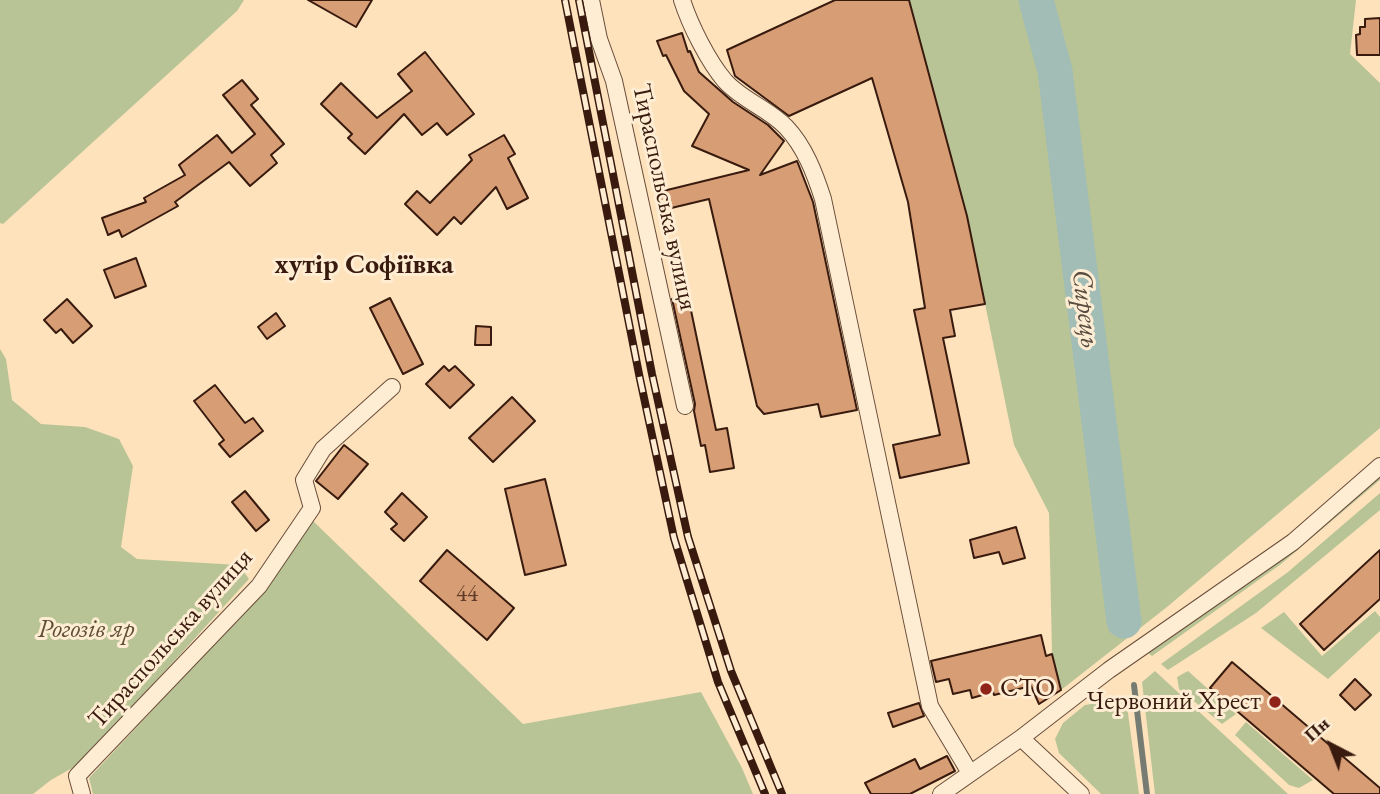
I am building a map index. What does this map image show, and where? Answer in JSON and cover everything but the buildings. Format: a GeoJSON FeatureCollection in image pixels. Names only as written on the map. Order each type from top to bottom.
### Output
{"type":"FeatureCollection","features":[{"type":"Feature","properties":{"kind":"street","name":"Тираспольська вулиця"},"geometry":{"type":"LineString","coordinates":[[591,0],[599,39],[614,80],[685,406]]}},
{"type":"Feature","properties":{"kind":"street"},"geometry":{"type":"LineString","coordinates":[[682,0],[692,28],[726,82],[786,127],[812,166],[825,210],[930,706],[970,773]]}},
{"type":"Feature","properties":{"kind":"street","name":"Тираспольська вулиця"},"geometry":{"type":"LineString","coordinates":[[82,794],[77,776],[259,586],[312,508],[304,480],[323,449],[391,387]]}},
{"type":"Feature","properties":{"kind":"street"},"geometry":{"type":"LineString","coordinates":[[941,794],[1021,738],[1109,670],[1293,542],[1380,466]]}},
{"type":"Feature","properties":{"kind":"street"},"geometry":{"type":"LineString","coordinates":[[1021,738],[1081,794]]}},
{"type":"Feature","properties":{"kind":"green space"},"geometry":{"type":"Polygon","coordinates":[[[0,0],[244,0],[237,11],[3,224],[0,223],[0,0]]]}},
{"type":"Feature","properties":{"kind":"green space"},"geometry":{"type":"Polygon","coordinates":[[[909,0],[1356,0],[1350,54],[1380,83],[1380,428],[1167,607],[1061,690],[1052,654],[1049,513],[1014,445],[967,216],[909,0]]]}},
{"type":"Feature","properties":{"kind":"green space","name":"Рогозів яр"},"geometry":{"type":"Polygon","coordinates":[[[0,349],[6,359],[12,400],[41,424],[85,427],[119,439],[133,466],[121,547],[137,559],[239,565],[249,579],[81,763],[33,794],[0,794],[0,349]]]}},
{"type":"Feature","properties":{"kind":"green space"},"geometry":{"type":"Polygon","coordinates":[[[1380,473],[1380,480],[1281,564],[1152,656],[1148,653],[1278,561],[1380,473]]]}},
{"type":"Feature","properties":{"kind":"green space"},"geometry":{"type":"Polygon","coordinates":[[[1380,493],[1380,510],[1256,613],[1168,670],[1161,664],[1288,572],[1380,493]]]}},
{"type":"Feature","properties":{"kind":"green space"},"geometry":{"type":"Polygon","coordinates":[[[312,520],[523,724],[701,692],[753,794],[93,794],[89,778],[267,588],[312,520]]]}},
{"type":"Feature","properties":{"kind":"green space"},"geometry":{"type":"Polygon","coordinates":[[[1375,611],[1380,617],[1380,631],[1328,679],[1261,628],[1284,612],[1322,656],[1375,611]]]}},
{"type":"Feature","properties":{"kind":"green space"},"geometry":{"type":"Polygon","coordinates":[[[1155,671],[1288,794],[1155,794],[1142,682],[1155,671]]]}},
{"type":"Feature","properties":{"kind":"green space"},"geometry":{"type":"Polygon","coordinates":[[[1188,671],[1236,714],[1222,724],[1179,689],[1177,677],[1188,671]]]}},
{"type":"Feature","properties":{"kind":"green space"},"geometry":{"type":"Polygon","coordinates":[[[1126,699],[1139,794],[1101,794],[1059,753],[1055,739],[1063,723],[1085,705],[1126,699]]]}},
{"type":"Feature","properties":{"kind":"green space"},"geometry":{"type":"Polygon","coordinates":[[[1246,722],[1313,780],[1299,788],[1289,785],[1235,735],[1246,722]]]}},
{"type":"Feature","properties":{"kind":"waterway","name":"Сирець"},"geometry":{"type":"LineString","coordinates":[[1036,0],[1055,71],[1124,621]]}},
{"type":"Feature","properties":{"kind":"waterway","name":"Сирець"},"geometry":{"type":"LineString","coordinates":[[1134,685],[1147,794]]}},
{"type":"Feature","properties":{"kind":"railway"},"geometry":{"type":"LineString","coordinates":[[565,0],[674,538],[718,682],[765,794]]}},
{"type":"Feature","properties":{"kind":"railway"},"geometry":{"type":"LineString","coordinates":[[579,0],[652,374],[688,537],[731,671],[782,794]]}},
{"type":"Feature","properties":{"kind":"place","name":"СТО"},"geometry":{"type":"Point","coordinates":[986,689]}},
{"type":"Feature","properties":{"kind":"place","name":"Червоний Хрест"},"geometry":{"type":"Point","coordinates":[1275,702]}},
{"type":"Feature","properties":{"kind":"district","name":"хутір Софіївка"},"geometry":{"type":"Point","coordinates":[364,265]}}]}
